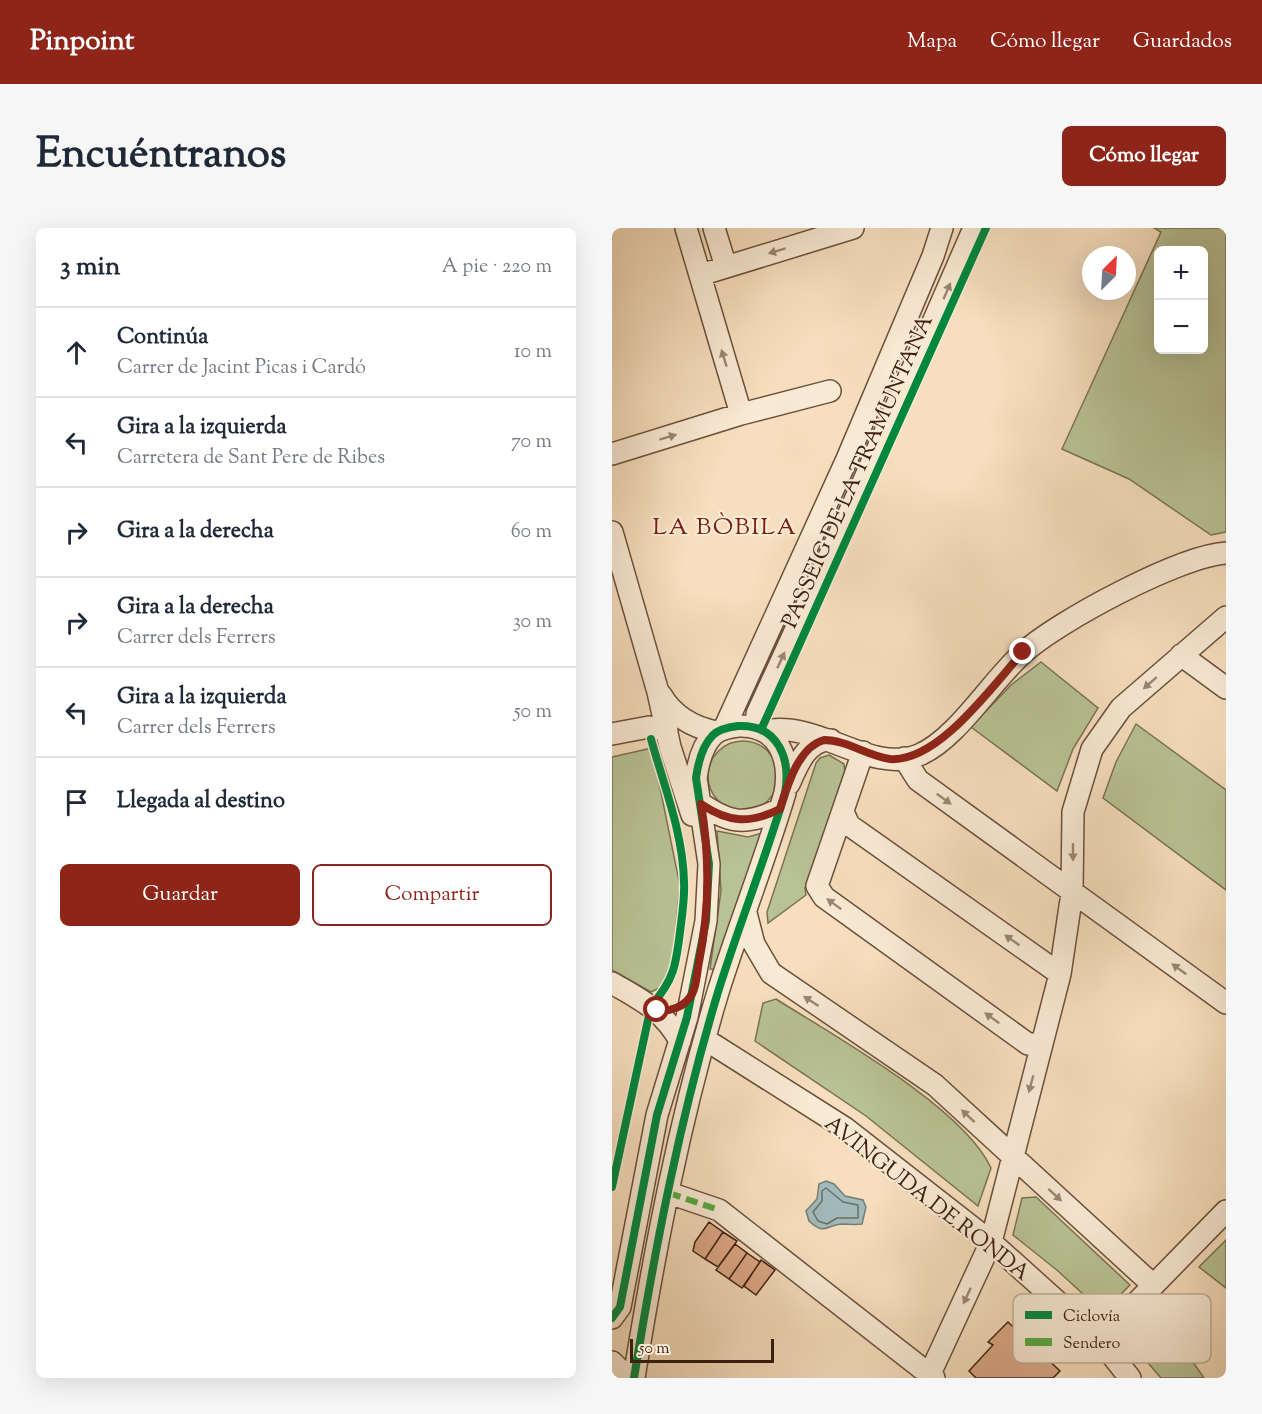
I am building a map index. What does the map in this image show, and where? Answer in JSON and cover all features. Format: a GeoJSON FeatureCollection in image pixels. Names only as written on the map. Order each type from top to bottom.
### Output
{"type":"FeatureCollection","features":[{"type":"Feature","properties":{"kind":"street"},"geometry":{"type":"LineString","coordinates":[[686,228],[741,414]]}},
{"type":"Feature","properties":{"kind":"street"},"geometry":{"type":"LineString","coordinates":[[714,228],[726,267]]}},
{"type":"Feature","properties":{"kind":"street"},"geometry":{"type":"LineString","coordinates":[[700,275],[853,228]]}},
{"type":"Feature","properties":{"kind":"street","name":"PASSEIG DE LA TRAMUNTANA"},"geometry":{"type":"LineString","coordinates":[[720,731],[751,673],[847,459],[933,256],[942,228]]}},
{"type":"Feature","properties":{"kind":"street","name":"PASSEIG DE LA TRAMUNTANA"},"geometry":{"type":"LineString","coordinates":[[760,725],[974,228]]}},
{"type":"Feature","properties":{"kind":"street"},"geometry":{"type":"LineString","coordinates":[[612,454],[741,414],[830,391]]}},
{"type":"Feature","properties":{"kind":"street"},"geometry":{"type":"LineString","coordinates":[[612,532],[684,790],[709,864]]}},
{"type":"Feature","properties":{"kind":"street"},"geometry":{"type":"LineString","coordinates":[[658,692],[677,715],[696,726],[720,731],[760,725],[800,730],[885,758],[904,758],[928,750],[948,733],[1023,652],[1073,616],[1186,564],[1226,553]]}},
{"type":"Feature","properties":{"kind":"street"},"geometry":{"type":"LineString","coordinates":[[669,1193],[719,1210],[930,1377],[991,1242],[1011,1156],[1060,974],[1072,893],[1073,812],[1092,749],[1121,708],[1226,616]]}},
{"type":"Feature","properties":{"kind":"street"},"geometry":{"type":"LineString","coordinates":[[1181,655],[1226,688]]}},
{"type":"Feature","properties":{"kind":"street"},"geometry":{"type":"LineString","coordinates":[[634,1378],[651,1274],[704,1044],[719,990],[746,913],[788,777],[783,751],[774,738],[760,725]]}},
{"type":"Feature","properties":{"kind":"street"},"geometry":{"type":"LineString","coordinates":[[612,734],[649,727],[667,731]]}},
{"type":"Feature","properties":{"kind":"street"},"geometry":{"type":"LineString","coordinates":[[612,1318],[620,1307],[657,1115],[692,994],[706,921],[709,864],[696,778],[698,764],[706,744],[720,731]]}},
{"type":"Feature","properties":{"kind":"street"},"geometry":{"type":"LineString","coordinates":[[684,790],[720,816],[740,821],[755,820],[782,801],[805,754],[818,741],[831,740]]}},
{"type":"Feature","properties":{"kind":"street"},"geometry":{"type":"LineString","coordinates":[[863,752],[844,814],[817,886],[824,897],[1028,1044],[1042,1044]]}},
{"type":"Feature","properties":{"kind":"street"},"geometry":{"type":"LineString","coordinates":[[904,758],[918,780],[1226,1004]]}},
{"type":"Feature","properties":{"kind":"street"},"geometry":{"type":"LineString","coordinates":[[844,814],[849,825],[1060,974]]}},
{"type":"Feature","properties":{"kind":"street"},"geometry":{"type":"LineString","coordinates":[[746,913],[754,944],[771,973],[935,1085],[1153,1285]]}},
{"type":"Feature","properties":{"kind":"street"},"geometry":{"type":"LineString","coordinates":[[612,983],[657,1010],[670,1022],[680,1041]]}},
{"type":"Feature","properties":{"kind":"street"},"geometry":{"type":"LineString","coordinates":[[657,1010],[668,1011],[680,1006],[692,994]]}},
{"type":"Feature","properties":{"kind":"street","name":"AVINGUDA DE RONDA"},"geometry":{"type":"LineString","coordinates":[[704,1044],[714,1045],[845,1128],[991,1242],[1049,1294]]}},
{"type":"Feature","properties":{"kind":"street"},"geometry":{"type":"LineString","coordinates":[[1144,1294],[1226,1211]]}},
{"type":"Feature","properties":{"kind":"street"},"geometry":{"type":"LineString","coordinates":[[612,1362],[627,1378]]}},
{"type":"Feature","properties":{"kind":"street","name":"AVINGUDA DE RONDA"},"geometry":{"type":"LineString","coordinates":[[1118,1363],[1130,1378]]}},
{"type":"Feature","properties":{"kind":"green space"},"geometry":{"type":"Polygon","coordinates":[[[1154,228],[1226,228],[1226,532],[1211,535],[1129,479],[1062,449],[1130,300],[1136,300],[1136,287],[1154,247],[1154,354],[1208,354],[1208,246],[1155,246],[1161,232],[1154,228]]]}},
{"type":"Feature","properties":{"kind":"green space"},"geometry":{"type":"Polygon","coordinates":[[[1041,662],[1098,708],[1073,749],[1057,791],[971,727],[1011,685],[1041,662]]]}},
{"type":"Feature","properties":{"kind":"green space"},"geometry":{"type":"Polygon","coordinates":[[[1136,724],[1226,790],[1226,890],[1103,798],[1116,762],[1136,724]]]}},
{"type":"Feature","properties":{"kind":"green space"},"geometry":{"type":"Polygon","coordinates":[[[736,741],[750,741],[763,747],[772,756],[778,769],[776,789],[768,801],[750,811],[736,811],[723,805],[714,796],[708,783],[708,769],[714,756],[723,747],[736,741]]]}},
{"type":"Feature","properties":{"kind":"green space"},"geometry":{"type":"Polygon","coordinates":[[[652,748],[680,886],[670,983],[651,992],[612,970],[612,757],[652,748]]]}},
{"type":"Feature","properties":{"kind":"green space"},"geometry":{"type":"Polygon","coordinates":[[[829,755],[844,764],[845,774],[805,888],[806,895],[768,923],[767,912],[816,763],[820,758],[829,755]]]}},
{"type":"Feature","properties":{"kind":"green space"},"geometry":{"type":"Polygon","coordinates":[[[717,831],[748,837],[762,833],[716,970],[710,969],[721,891],[717,831]]]}},
{"type":"Feature","properties":{"kind":"green space"},"geometry":{"type":"Polygon","coordinates":[[[776,999],[895,1074],[954,1121],[976,1145],[991,1168],[978,1206],[866,1116],[755,1041],[763,1003],[776,999]]]}},
{"type":"Feature","properties":{"kind":"green space"},"geometry":{"type":"Polygon","coordinates":[[[1036,1197],[1130,1285],[1121,1294],[1083,1294],[1013,1235],[1022,1198],[1036,1197]]]}},
{"type":"Feature","properties":{"kind":"green space"},"geometry":{"type":"Polygon","coordinates":[[[1226,1240],[1226,1288],[1199,1267],[1226,1240]]]}},
{"type":"Feature","properties":{"kind":"green space"},"geometry":{"type":"Polygon","coordinates":[[[1148,1363],[1194,1363],[1204,1378],[1161,1378],[1148,1363]]]}},
{"type":"Feature","properties":{"kind":"water"},"geometry":{"type":"Polygon","coordinates":[[[826,1181],[834,1184],[845,1196],[863,1200],[866,1207],[862,1224],[841,1224],[822,1229],[809,1221],[806,1211],[817,1199],[819,1184],[826,1181]]]}},
{"type":"Feature","properties":{"kind":"building"},"geometry":{"type":"Polygon","coordinates":[[[709,1222],[723,1232],[705,1259],[693,1251],[695,1242],[709,1222]]]}},
{"type":"Feature","properties":{"kind":"building"},"geometry":{"type":"Polygon","coordinates":[[[723,1232],[737,1241],[718,1267],[705,1259],[723,1232]]]}},
{"type":"Feature","properties":{"kind":"building"},"geometry":{"type":"Polygon","coordinates":[[[735,1244],[747,1253],[729,1279],[716,1270],[735,1244]]]}},
{"type":"Feature","properties":{"kind":"building"},"geometry":{"type":"Polygon","coordinates":[[[747,1253],[760,1262],[742,1288],[729,1279],[747,1253]]]}},
{"type":"Feature","properties":{"kind":"building"},"geometry":{"type":"Polygon","coordinates":[[[761,1260],[775,1270],[756,1295],[744,1286],[761,1260]]]}},
{"type":"Feature","properties":{"kind":"building"},"geometry":{"type":"Polygon","coordinates":[[[1008,1322],[1013,1327],[1013,1363],[1052,1363],[1060,1371],[1053,1378],[976,1378],[969,1371],[993,1345],[988,1342],[1008,1322]]]}},
{"type":"Feature","properties":{"kind":"marked path"},"geometry":{"type":"LineString","coordinates":[[669,1193],[719,1210]]}},
{"type":"Feature","properties":{"kind":"cycle path"},"geometry":{"type":"LineString","coordinates":[[761,730],[986,228]]}},
{"type":"Feature","properties":{"kind":"cycle path"},"geometry":{"type":"LineString","coordinates":[[612,1318],[620,1307],[657,1115],[687,1017],[706,921],[709,864],[696,778],[698,766],[706,744],[715,733],[735,726],[752,727],[763,731],[779,746],[786,768],[785,793],[704,1039],[680,1135],[634,1378]]}},
{"type":"Feature","properties":{"kind":"cycle path"},"geometry":{"type":"LineString","coordinates":[[612,1187],[651,1006],[665,988],[673,972],[684,900],[680,846],[651,739]]}},
{"type":"Feature","properties":{"kind":"district","name":"LA BÒBILA"},"geometry":{"type":"Point","coordinates":[725,526]}},
{"type":"Feature","properties":{"kind":"route"},"geometry":{"type":"LineString","coordinates":[[657,1010],[668,1011],[680,1006],[692,994],[703,943],[709,890],[709,864],[701,804],[720,816],[740,821],[755,820],[780,809],[799,763],[818,741],[831,740],[877,757],[892,759],[918,755],[928,750],[948,733],[1023,652]]}}]}
